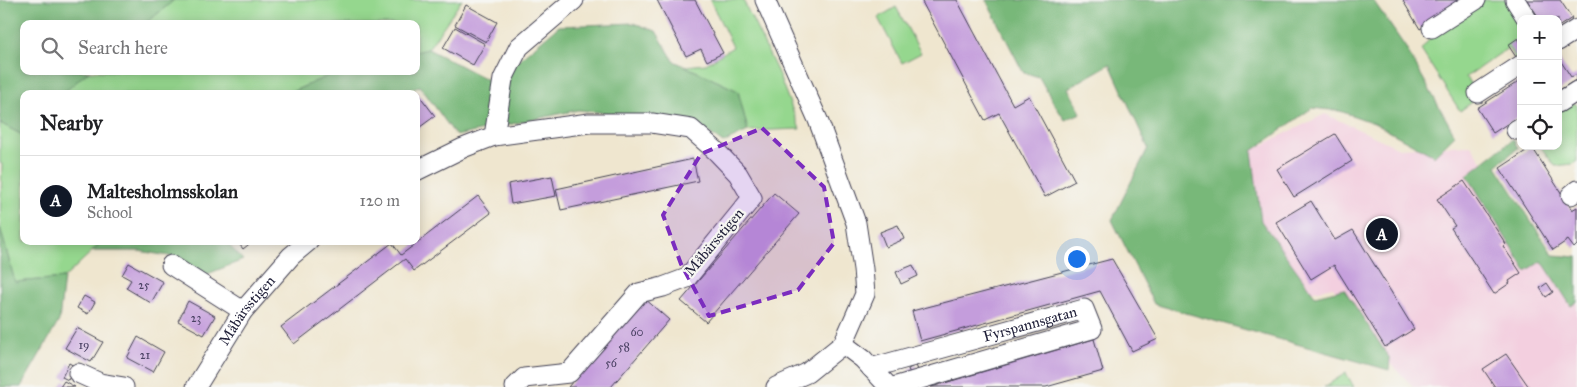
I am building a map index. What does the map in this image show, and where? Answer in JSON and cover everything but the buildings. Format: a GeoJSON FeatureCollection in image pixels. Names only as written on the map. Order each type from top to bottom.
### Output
{"type":"FeatureCollection","features":[{"type":"Feature","properties":{"kind":"street"},"geometry":{"type":"LineString","coordinates":[[494,136],[503,79],[520,47],[574,0]]}},
{"type":"Feature","properties":{"kind":"street"},"geometry":{"type":"LineString","coordinates":[[765,0],[818,120],[856,223],[865,294],[843,344],[807,373],[776,387]]}},
{"type":"Feature","properties":{"kind":"street"},"geometry":{"type":"LineString","coordinates":[[1432,28],[1476,0]]}},
{"type":"Feature","properties":{"kind":"street"},"geometry":{"type":"LineString","coordinates":[[1515,0],[1524,15]]}},
{"type":"Feature","properties":{"kind":"street"},"geometry":{"type":"LineString","coordinates":[[1562,38],[1577,29]]}},
{"type":"Feature","properties":{"kind":"street"},"geometry":{"type":"LineString","coordinates":[[1478,93],[1517,68]]}},
{"type":"Feature","properties":{"kind":"street"},"geometry":{"type":"LineString","coordinates":[[1562,100],[1577,91]]}},
{"type":"Feature","properties":{"kind":"street","name":"Måbärsstigen"},"geometry":{"type":"LineString","coordinates":[[420,170],[463,148],[494,136],[589,123],[652,123],[691,129],[738,174],[752,198],[687,278],[639,293],[569,373],[524,378],[516,387]]}},
{"type":"Feature","properties":{"kind":"street","name":"Måbärsstigen"},"geometry":{"type":"LineString","coordinates":[[196,387],[244,311],[290,256],[304,245]]}},
{"type":"Feature","properties":{"kind":"street"},"geometry":{"type":"LineString","coordinates":[[171,265],[244,311]]}},
{"type":"Feature","properties":{"kind":"street","name":"Fyrspannsgatan"},"geometry":{"type":"LineString","coordinates":[[843,344],[862,359],[871,368],[891,387],[1092,329],[1084,309],[871,368]]}},
{"type":"Feature","properties":{"kind":"street"},"geometry":{"type":"LineString","coordinates":[[78,373],[100,384],[124,387]]}},
{"type":"Feature","properties":{"kind":"highlighted area"},"geometry":{"type":"Polygon","coordinates":[[[762,128],[824,187],[834,243],[798,290],[709,316],[681,264],[663,215],[701,154],[762,128]]]}},
{"type":"Feature","properties":{"kind":"shaded area"},"geometry":{"type":"Polygon","coordinates":[[[1325,114],[1399,148],[1471,145],[1577,299],[1577,387],[1414,387],[1385,359],[1333,287],[1281,298],[1190,181],[1325,114]]]}},
{"type":"Feature","properties":{"kind":"green space"},"geometry":{"type":"Polygon","coordinates":[[[0,0],[174,0],[150,20],[20,20],[20,75],[84,75],[67,90],[20,90],[20,134],[0,123],[0,0]]]}},
{"type":"Feature","properties":{"kind":"green space"},"geometry":{"type":"Polygon","coordinates":[[[174,0],[462,0],[428,49],[420,51],[420,20],[150,20],[174,0]]]}},
{"type":"Feature","properties":{"kind":"green space"},"geometry":{"type":"Polygon","coordinates":[[[710,0],[743,0],[778,73],[800,129],[748,131],[738,91],[685,66],[706,64],[733,47],[710,0]]]}},
{"type":"Feature","properties":{"kind":"green space"},"geometry":{"type":"Polygon","coordinates":[[[986,0],[1373,0],[1406,48],[1455,135],[1434,156],[1374,123],[1340,111],[1312,108],[1252,151],[1261,221],[1315,296],[1344,289],[1390,359],[1389,370],[1154,304],[1112,220],[1148,148],[1110,64],[1068,88],[1081,113],[1065,120],[1039,77],[1023,72],[986,0]]]}},
{"type":"Feature","properties":{"kind":"green space"},"geometry":{"type":"Polygon","coordinates":[[[1482,0],[1507,0],[1518,15],[1517,62],[1508,48],[1466,77],[1479,97],[1460,111],[1421,50],[1436,30],[1482,0]]]}},
{"type":"Feature","properties":{"kind":"green space"},"geometry":{"type":"Polygon","coordinates":[[[896,7],[921,53],[902,63],[878,18],[896,7]]]}},
{"type":"Feature","properties":{"kind":"green space"},"geometry":{"type":"Polygon","coordinates":[[[634,23],[656,31],[674,61],[738,91],[748,131],[723,143],[694,122],[578,110],[456,136],[420,86],[408,90],[296,90],[330,75],[420,75],[420,51],[428,49],[492,82],[559,26],[634,23]]]}},
{"type":"Feature","properties":{"kind":"green space"},"geometry":{"type":"Polygon","coordinates":[[[84,75],[330,75],[296,90],[67,90],[84,75]]]}},
{"type":"Feature","properties":{"kind":"green space"},"geometry":{"type":"Polygon","coordinates":[[[1573,103],[1577,105],[1577,161],[1573,164],[1555,166],[1543,150],[1562,150],[1562,107],[1573,103]]]}},
{"type":"Feature","properties":{"kind":"green space"},"geometry":{"type":"Polygon","coordinates":[[[0,123],[20,134],[20,245],[99,245],[64,278],[15,282],[0,227],[2,164],[0,163],[0,123]]]}},
{"type":"Feature","properties":{"kind":"green space"},"geometry":{"type":"Polygon","coordinates":[[[1513,139],[1517,149],[1496,166],[1553,255],[1577,257],[1577,302],[1571,306],[1542,261],[1526,271],[1467,175],[1513,139]]]}},
{"type":"Feature","properties":{"kind":"green space"},"geometry":{"type":"Polygon","coordinates":[[[0,227],[15,282],[64,278],[59,321],[21,387],[0,387],[0,227]]]}},
{"type":"Feature","properties":{"kind":"green space"},"geometry":{"type":"Polygon","coordinates":[[[99,245],[229,245],[243,260],[205,275],[169,256],[139,251],[92,251],[99,245]]]}},
{"type":"Feature","properties":{"kind":"green space"},"geometry":{"type":"Polygon","coordinates":[[[1346,373],[1354,387],[1324,387],[1346,373]]]}},
{"type":"Feature","properties":{"kind":"place","name":"Maltesholmsskolan"},"geometry":{"type":"Point","coordinates":[1382,234]}}]}
